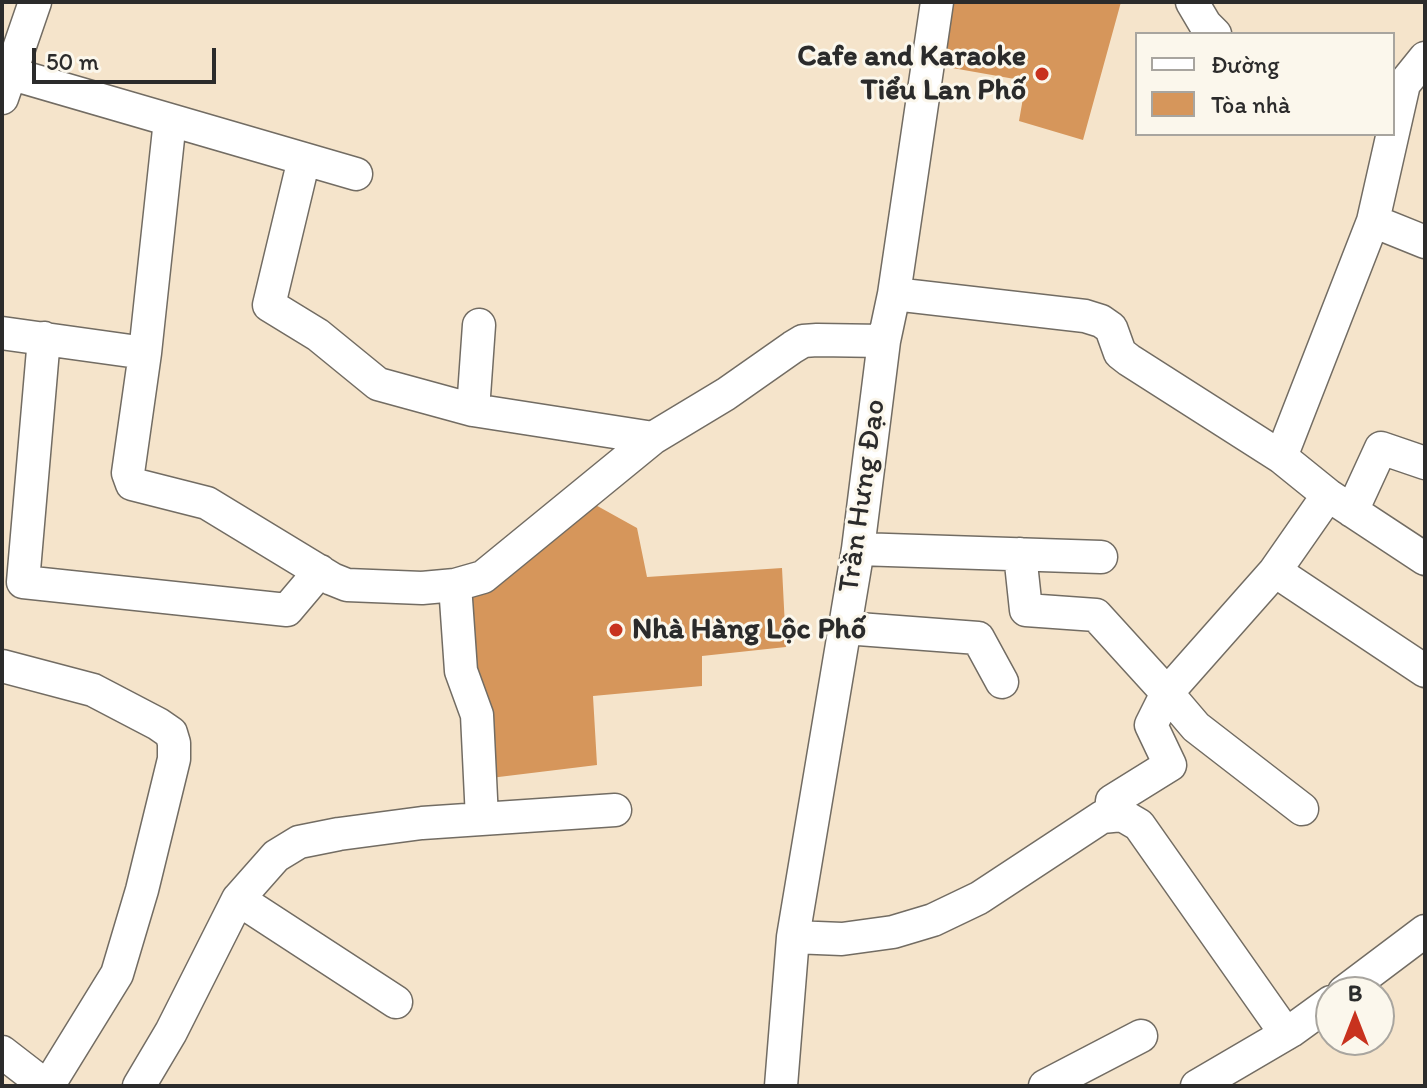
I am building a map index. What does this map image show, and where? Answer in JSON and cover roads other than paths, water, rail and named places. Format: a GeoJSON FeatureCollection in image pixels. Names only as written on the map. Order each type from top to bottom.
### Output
{"type":"FeatureCollection","features":[{"type":"Feature","properties":{"kind":"street"},"geometry":{"type":"LineString","coordinates":[[35,2],[5,81],[170,120],[356,174]]}},
{"type":"Feature","properties":{"kind":"street","name":"Trần Hưng Đạo"},"geometry":{"type":"LineString","coordinates":[[781,1086],[793,937],[858,549],[884,341],[894,294],[936,2]]}},
{"type":"Feature","properties":{"kind":"street"},"geometry":{"type":"LineString","coordinates":[[1192,2],[1213,32]]}},
{"type":"Feature","properties":{"kind":"street"},"geometry":{"type":"LineString","coordinates":[[1395,104],[1399,83],[1425,58]]}},
{"type":"Feature","properties":{"kind":"street"},"geometry":{"type":"LineString","coordinates":[[170,120],[145,353],[128,463],[132,484],[207,503],[347,585],[362,588],[455,585],[483,577],[653,438],[726,394],[803,341],[884,341]]}},
{"type":"Feature","properties":{"kind":"street"},"geometry":{"type":"LineString","coordinates":[[1281,457],[1373,221],[1389,136]]}},
{"type":"Feature","properties":{"kind":"street"},"geometry":{"type":"LineString","coordinates":[[304,159],[269,305],[318,335],[378,384],[473,410],[653,438]]}},
{"type":"Feature","properties":{"kind":"street"},"geometry":{"type":"LineString","coordinates":[[1373,221],[1425,242]]}},
{"type":"Feature","properties":{"kind":"street"},"geometry":{"type":"LineString","coordinates":[[894,294],[1085,316],[1101,321],[1111,328],[1120,353],[1129,360],[1281,457],[1340,503],[1425,559]]}},
{"type":"Feature","properties":{"kind":"street"},"geometry":{"type":"LineString","coordinates":[[473,410],[479,325]]}},
{"type":"Feature","properties":{"kind":"street"},"geometry":{"type":"LineString","coordinates":[[2,333],[145,353]]}},
{"type":"Feature","properties":{"kind":"street"},"geometry":{"type":"LineString","coordinates":[[44,338],[23,582],[287,610],[320,571]]}},
{"type":"Feature","properties":{"kind":"street"},"geometry":{"type":"LineString","coordinates":[[1111,816],[1112,801],[1170,765],[1151,725],[1167,693],[1340,503],[1381,448],[1425,463]]}},
{"type":"Feature","properties":{"kind":"street"},"geometry":{"type":"LineString","coordinates":[[858,549],[1101,557]]}},
{"type":"Feature","properties":{"kind":"street"},"geometry":{"type":"LineString","coordinates":[[1020,554],[1026,610],[1096,615],[1196,727],[1302,809]]}},
{"type":"Feature","properties":{"kind":"street"},"geometry":{"type":"LineString","coordinates":[[1275,571],[1425,671]]}},
{"type":"Feature","properties":{"kind":"street"},"geometry":{"type":"LineString","coordinates":[[455,585],[461,671],[477,715],[482,819]]}},
{"type":"Feature","properties":{"kind":"street"},"geometry":{"type":"LineString","coordinates":[[845,628],[978,638],[1002,682]]}},
{"type":"Feature","properties":{"kind":"street"},"geometry":{"type":"LineString","coordinates":[[2,666],[93,690],[158,724],[171,733],[174,743],[174,759],[142,890],[117,974],[27,1076]]}},
{"type":"Feature","properties":{"kind":"street"},"geometry":{"type":"LineString","coordinates":[[139,1086],[171,1032],[238,899],[276,856],[299,842],[394,827],[615,810]]}},
{"type":"Feature","properties":{"kind":"street"},"geometry":{"type":"LineString","coordinates":[[793,937],[842,939],[893,932],[933,920],[979,898],[1102,817],[1122,815],[1139,825],[1286,1034]]}},
{"type":"Feature","properties":{"kind":"street"},"geometry":{"type":"LineString","coordinates":[[238,899],[396,1002]]}},
{"type":"Feature","properties":{"kind":"street"},"geometry":{"type":"LineString","coordinates":[[1365,976],[1425,931]]}},
{"type":"Feature","properties":{"kind":"street"},"geometry":{"type":"LineString","coordinates":[[1202,1085],[1315,1013]]}},
{"type":"Feature","properties":{"kind":"street"},"geometry":{"type":"LineString","coordinates":[[1045,1086],[1141,1036]]}},
{"type":"Feature","properties":{"kind":"place","name":"Cafe and Karaoke Tiểu Lan Phố"},"geometry":{"type":"Point","coordinates":[1042,74]}},
{"type":"Feature","properties":{"kind":"place","name":"Nhà Hàng Lộc Phố"},"geometry":{"type":"Point","coordinates":[616,630]}}]}
